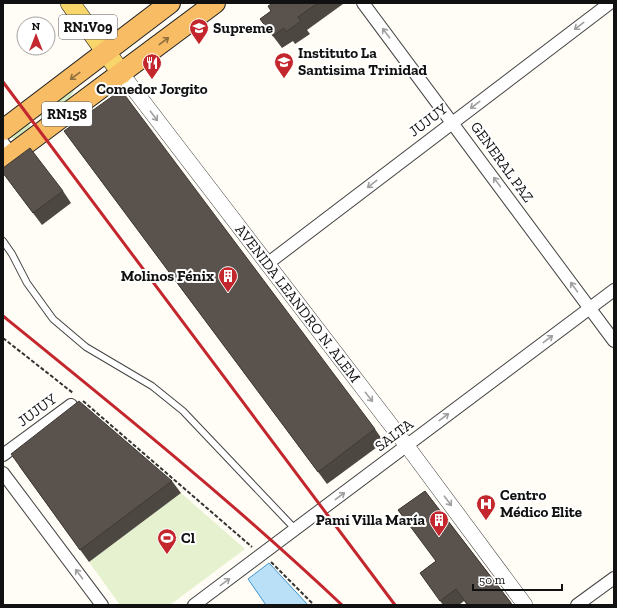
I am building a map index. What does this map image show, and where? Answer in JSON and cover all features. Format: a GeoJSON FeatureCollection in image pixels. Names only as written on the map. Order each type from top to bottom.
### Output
{"type":"FeatureCollection","features":[{"type":"Feature","properties":{"kind":"highway","name":"RN158"},"geometry":{"type":"LineString","coordinates":[[3,130],[170,3]]}},
{"type":"Feature","properties":{"kind":"highway","name":"RN158"},"geometry":{"type":"LineString","coordinates":[[6,153],[122,74],[215,3]]}},
{"type":"Feature","properties":{"kind":"main road","name":"AVENIDA LEANDRO N. ALEM"},"geometry":{"type":"LineString","coordinates":[[70,3],[122,74]]}},
{"type":"Feature","properties":{"kind":"street","name":"GENERAL PAZ"},"geometry":{"type":"LineString","coordinates":[[363,3],[614,341]]}},
{"type":"Feature","properties":{"kind":"street","name":"JUJUY"},"geometry":{"type":"LineString","coordinates":[[267,264],[610,3]]}},
{"type":"Feature","properties":{"kind":"street","name":"AVENIDA LEANDRO N. ALEM"},"geometry":{"type":"LineString","coordinates":[[122,74],[407,446],[525,605]]}},
{"type":"Feature","properties":{"kind":"street","name":"SALTA"},"geometry":{"type":"LineString","coordinates":[[194,605],[614,290]]}},
{"type":"Feature","properties":{"kind":"street","name":"JUJUY"},"geometry":{"type":"LineString","coordinates":[[3,455],[75,399]]}},
{"type":"Feature","properties":{"kind":"street"},"geometry":{"type":"LineString","coordinates":[[3,473],[102,605]]}},
{"type":"Feature","properties":{"kind":"street"},"geometry":{"type":"LineString","coordinates":[[577,605],[614,578]]}},
{"type":"Feature","properties":{"kind":"lane"},"geometry":{"type":"LineString","coordinates":[[3,241],[12,254],[27,283],[53,319],[86,348],[152,386],[183,411],[295,530]]}},
{"type":"Feature","properties":{"kind":"path"},"geometry":{"type":"LineString","coordinates":[[3,338],[262,555],[314,605]]}},
{"type":"Feature","properties":{"kind":"green space"},"geometry":{"type":"Polygon","coordinates":[[[77,86],[67,102],[44,119],[39,115],[77,86]]]}},
{"type":"Feature","properties":{"kind":"green space"},"geometry":{"type":"Polygon","coordinates":[[[28,122],[31,128],[16,139],[12,138],[11,135],[28,122]]]}},
{"type":"Feature","properties":{"kind":"green space","name":"Cl"},"geometry":{"type":"Polygon","coordinates":[[[181,493],[245,549],[170,605],[120,605],[89,562],[181,493]]]}},
{"type":"Feature","properties":{"kind":"water"},"geometry":{"type":"Polygon","coordinates":[[[269,563],[308,605],[266,605],[248,579],[269,563]]]}},
{"type":"Feature","properties":{"kind":"building"},"geometry":{"type":"Polygon","coordinates":[[[273,3],[318,3],[298,17],[301,21],[286,32],[284,28],[273,36],[260,19],[271,11],[268,6],[273,3]]]}},
{"type":"Feature","properties":{"kind":"building","name":"Molinos Fénix"},"geometry":{"type":"Polygon","coordinates":[[[121,90],[375,429],[318,472],[64,131],[121,90]]]}},
{"type":"Feature","properties":{"kind":"building"},"geometry":{"type":"Polygon","coordinates":[[[30,148],[63,191],[33,213],[3,173],[3,168],[30,148]]]}},
{"type":"Feature","properties":{"kind":"building"},"geometry":{"type":"Polygon","coordinates":[[[79,401],[172,481],[80,550],[11,454],[79,401]]]}},
{"type":"Feature","properties":{"kind":"building"},"geometry":{"type":"Polygon","coordinates":[[[425,491],[511,603],[508,605],[468,605],[456,589],[440,601],[420,573],[436,561],[398,510],[425,491]]]}},
{"type":"Feature","properties":{"kind":"railway"},"geometry":{"type":"LineString","coordinates":[[3,82],[395,605]]}},
{"type":"Feature","properties":{"kind":"railway"},"geometry":{"type":"LineString","coordinates":[[3,316],[133,422],[218,494],[342,605]]}},
{"type":"Feature","properties":{"kind":"place","name":"Supreme"},"geometry":{"type":"Point","coordinates":[199,45]}},
{"type":"Feature","properties":{"kind":"place","name":"Instituto La Santisima Trinidad"},"geometry":{"type":"Point","coordinates":[284,79]}},
{"type":"Feature","properties":{"kind":"place","name":"Comedor Jorgito"},"geometry":{"type":"Point","coordinates":[152,80]}},
{"type":"Feature","properties":{"kind":"place","name":"Molinos Fénix"},"geometry":{"type":"Point","coordinates":[228,293]}},
{"type":"Feature","properties":{"kind":"place","name":"Centro Médico Elite"},"geometry":{"type":"Point","coordinates":[486,521]}},
{"type":"Feature","properties":{"kind":"place","name":"Pami Villa María"},"geometry":{"type":"Point","coordinates":[439,537]}},
{"type":"Feature","properties":{"kind":"place","name":"Cl"},"geometry":{"type":"Point","coordinates":[167,555]}}]}
